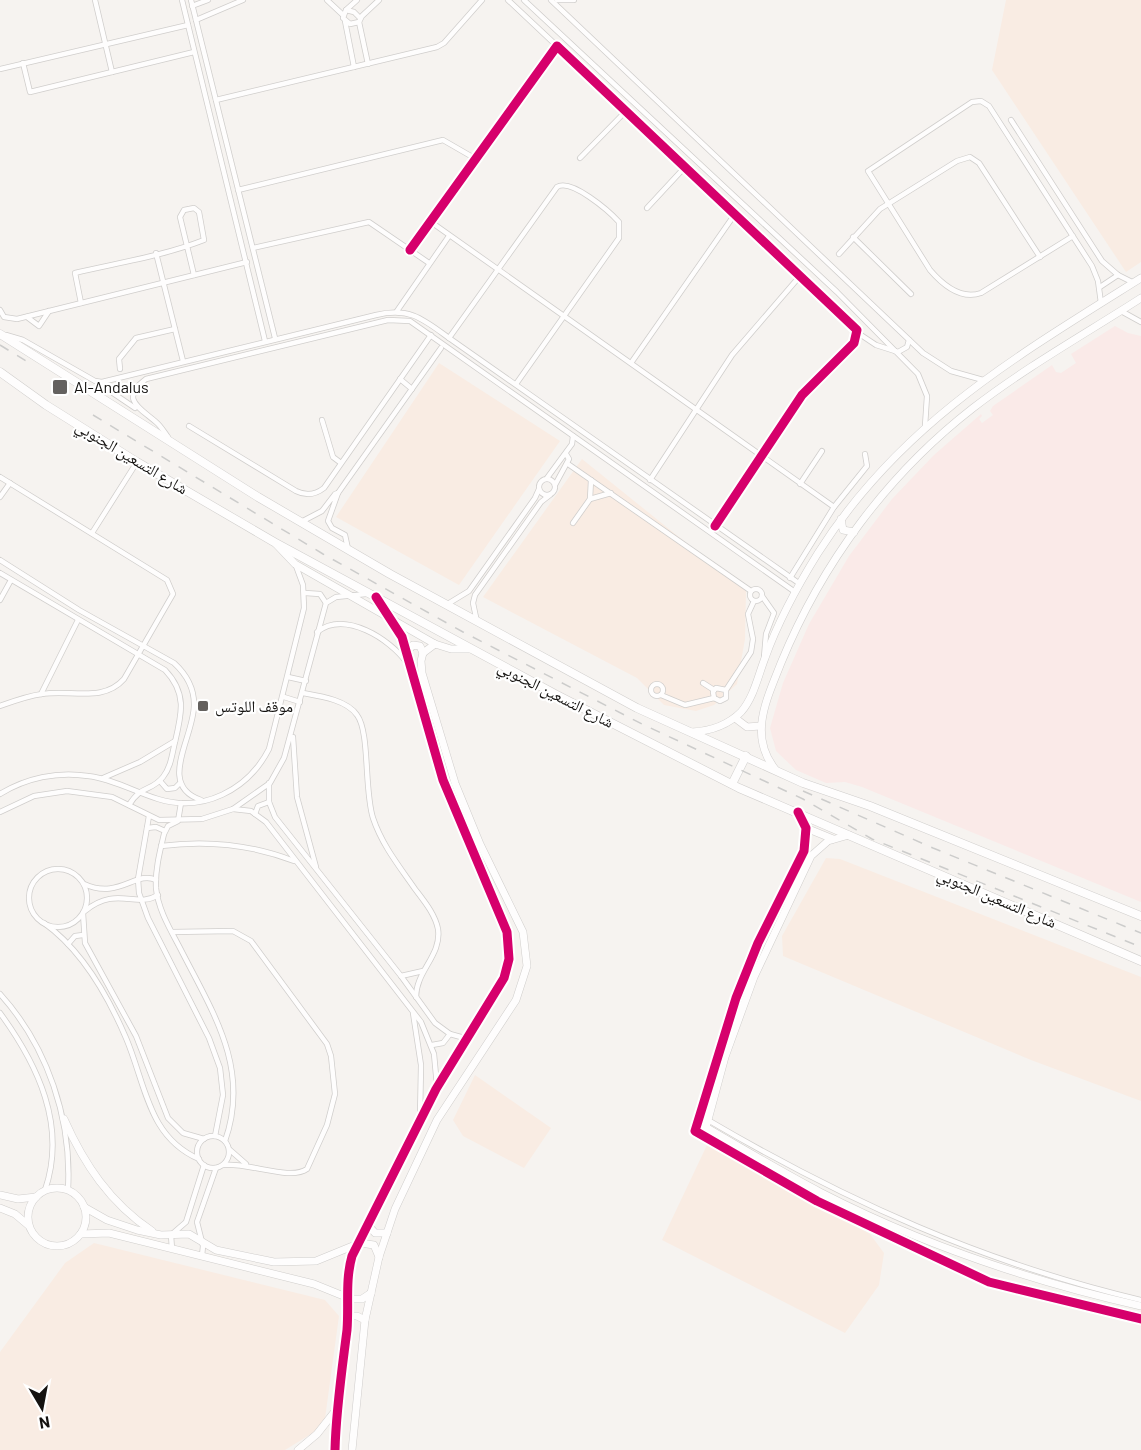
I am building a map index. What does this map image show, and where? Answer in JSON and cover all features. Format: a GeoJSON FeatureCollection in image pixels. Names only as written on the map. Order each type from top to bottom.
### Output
{"type":"FeatureCollection","features":[{"type":"Feature","properties":{"kind":"main road","name":"شارع التسعين الجنوبي"},"geometry":{"type":"LineString","coordinates":[[0,334],[348,550],[637,708],[815,788],[870,806],[1141,915]]}},
{"type":"Feature","properties":{"kind":"main road","name":"شارع التسعين الجنوبي"},"geometry":{"type":"LineString","coordinates":[[0,372],[46,405],[137,462],[274,542],[469,649],[732,784],[1141,961]]}},
{"type":"Feature","properties":{"kind":"main road"},"geometry":{"type":"LineString","coordinates":[[732,784],[746,756]]}},
{"type":"Feature","properties":{"kind":"street"},"geometry":{"type":"LineString","coordinates":[[95,0],[112,72]]}},
{"type":"Feature","properties":{"kind":"street"},"geometry":{"type":"LineString","coordinates":[[182,0],[265,341]]}},
{"type":"Feature","properties":{"kind":"street"},"geometry":{"type":"LineString","coordinates":[[208,0],[192,3],[275,338]]}},
{"type":"Feature","properties":{"kind":"street"},"geometry":{"type":"LineString","coordinates":[[196,20],[243,0]]}},
{"type":"Feature","properties":{"kind":"street"},"geometry":{"type":"LineString","coordinates":[[327,0],[345,12],[354,12],[360,20],[368,64]]}},
{"type":"Feature","properties":{"kind":"street"},"geometry":{"type":"LineString","coordinates":[[354,67],[345,12],[357,0]]}},
{"type":"Feature","properties":{"kind":"street"},"geometry":{"type":"LineString","coordinates":[[345,21],[352,24],[360,20],[379,0]]}},
{"type":"Feature","properties":{"kind":"street"},"geometry":{"type":"LineString","coordinates":[[216,100],[441,46],[482,0]]}},
{"type":"Feature","properties":{"kind":"street"},"geometry":{"type":"LineString","coordinates":[[508,0],[852,324],[858,333],[876,345],[896,352],[906,349],[909,340]]}},
{"type":"Feature","properties":{"kind":"street"},"geometry":{"type":"LineString","coordinates":[[524,0],[837,292],[918,374],[927,396],[925,426]]}},
{"type":"Feature","properties":{"kind":"street"},"geometry":{"type":"LineString","coordinates":[[551,0],[909,340],[940,366],[983,380]]}},
{"type":"Feature","properties":{"kind":"street"},"geometry":{"type":"LineString","coordinates":[[557,0],[574,0]]}},
{"type":"Feature","properties":{"kind":"street"},"geometry":{"type":"LineString","coordinates":[[0,69],[188,25]]}},
{"type":"Feature","properties":{"kind":"street"},"geometry":{"type":"LineString","coordinates":[[410,250],[557,46]]}},
{"type":"Feature","properties":{"kind":"street"},"geometry":{"type":"LineString","coordinates":[[23,63],[30,92],[194,52]]}},
{"type":"Feature","properties":{"kind":"street"},"geometry":{"type":"LineString","coordinates":[[202,81],[210,78]]}},
{"type":"Feature","properties":{"kind":"street"},"geometry":{"type":"LineString","coordinates":[[1073,237],[981,293],[972,295],[958,293],[930,270],[868,171],[972,102],[981,101],[989,106],[1092,266],[1100,287],[1101,303]]}},
{"type":"Feature","properties":{"kind":"street"},"geometry":{"type":"LineString","coordinates":[[580,158],[626,111]]}},
{"type":"Feature","properties":{"kind":"street"},"geometry":{"type":"LineString","coordinates":[[1011,120],[1102,261],[1118,275],[1134,283]]}},
{"type":"Feature","properties":{"kind":"street"},"geometry":{"type":"LineString","coordinates":[[1014,145],[1024,139]]}},
{"type":"Feature","properties":{"kind":"street"},"geometry":{"type":"LineString","coordinates":[[238,190],[443,140],[476,159]]}},
{"type":"Feature","properties":{"kind":"street"},"geometry":{"type":"LineString","coordinates":[[1020,154],[1029,147]]}},
{"type":"Feature","properties":{"kind":"street"},"geometry":{"type":"LineString","coordinates":[[839,254],[853,237],[888,204],[957,160],[970,157],[979,163],[1040,257]]}},
{"type":"Feature","properties":{"kind":"street"},"geometry":{"type":"LineString","coordinates":[[648,208],[685,167]]}},
{"type":"Feature","properties":{"kind":"street"},"geometry":{"type":"LineString","coordinates":[[449,338],[559,185],[568,185],[595,201],[619,222],[620,236],[516,384]]}},
{"type":"Feature","properties":{"kind":"street"},"geometry":{"type":"LineString","coordinates":[[1058,214],[1068,207]]}},
{"type":"Feature","properties":{"kind":"street"},"geometry":{"type":"LineString","coordinates":[[81,303],[75,273],[187,245],[205,239],[196,208],[180,213],[187,245],[194,275]]}},
{"type":"Feature","properties":{"kind":"street"},"geometry":{"type":"LineString","coordinates":[[632,363],[735,214]]}},
{"type":"Feature","properties":{"kind":"street"},"geometry":{"type":"LineString","coordinates":[[237,219],[245,217]]}},
{"type":"Feature","properties":{"kind":"street"},"geometry":{"type":"LineString","coordinates":[[253,248],[369,222],[429,263]]}},
{"type":"Feature","properties":{"kind":"street"},"geometry":{"type":"LineString","coordinates":[[431,222],[834,507]]}},
{"type":"Feature","properties":{"kind":"street"},"geometry":{"type":"LineString","coordinates":[[397,311],[449,236]]}},
{"type":"Feature","properties":{"kind":"street"},"geometry":{"type":"LineString","coordinates":[[853,237],[911,294]]}},
{"type":"Feature","properties":{"kind":"street"},"geometry":{"type":"LineString","coordinates":[[156,253],[183,361]]}},
{"type":"Feature","properties":{"kind":"street"},"geometry":{"type":"LineString","coordinates":[[0,310],[4,317],[10,319],[27,317],[247,262]]}},
{"type":"Feature","properties":{"kind":"street"},"geometry":{"type":"LineString","coordinates":[[1100,287],[1118,275]]}},
{"type":"Feature","properties":{"kind":"street"},"geometry":{"type":"LineString","coordinates":[[650,480],[740,345],[800,276]]}},
{"type":"Feature","properties":{"kind":"street"},"geometry":{"type":"LineString","coordinates":[[689,733],[712,729],[735,718],[751,696],[765,658],[795,593],[819,551],[841,519],[881,470],[925,426],[983,380],[1141,278]]}},
{"type":"Feature","properties":{"kind":"street"},"geometry":{"type":"LineString","coordinates":[[775,769],[762,747],[760,726],[788,646],[810,602],[854,531],[907,469],[974,408],[1141,298]]}},
{"type":"Feature","properties":{"kind":"street"},"geometry":{"type":"LineString","coordinates":[[27,317],[39,326],[49,311]]}},
{"type":"Feature","properties":{"kind":"street"},"geometry":{"type":"LineString","coordinates":[[95,381],[107,381],[275,338],[397,311],[415,315],[800,584]]}},
{"type":"Feature","properties":{"kind":"street"},"geometry":{"type":"LineString","coordinates":[[1121,311],[1141,322]]}},
{"type":"Feature","properties":{"kind":"street"},"geometry":{"type":"LineString","coordinates":[[260,318],[270,316]]}},
{"type":"Feature","properties":{"kind":"street"},"geometry":{"type":"LineString","coordinates":[[138,410],[134,400],[135,392],[142,382],[156,376],[400,319],[416,324],[795,593]]}},
{"type":"Feature","properties":{"kind":"street"},"geometry":{"type":"LineString","coordinates":[[344,322],[346,330]]}},
{"type":"Feature","properties":{"kind":"street"},"geometry":{"type":"LineString","coordinates":[[120,369],[119,359],[136,338],[175,329]]}},
{"type":"Feature","properties":{"kind":"street"},"geometry":{"type":"LineString","coordinates":[[715,526],[763,457],[802,395],[854,343],[858,333]]}},
{"type":"Feature","properties":{"kind":"street"},"geometry":{"type":"LineString","coordinates":[[0,334],[23,340],[95,381],[156,422],[171,442]]}},
{"type":"Feature","properties":{"kind":"street"},"geometry":{"type":"LineString","coordinates":[[189,426],[305,494],[321,491],[431,335]]}},
{"type":"Feature","properties":{"kind":"street"},"geometry":{"type":"LineString","coordinates":[[348,550],[345,535],[332,528],[328,521],[338,493],[441,348]]}},
{"type":"Feature","properties":{"kind":"street"},"geometry":{"type":"LineString","coordinates":[[471,364],[476,357]]}},
{"type":"Feature","properties":{"kind":"street"},"geometry":{"type":"LineString","coordinates":[[478,368],[482,362]]}},
{"type":"Feature","properties":{"kind":"street"},"geometry":{"type":"LineString","coordinates":[[154,368],[156,376]]}},
{"type":"Feature","properties":{"kind":"street"},"geometry":{"type":"LineString","coordinates":[[400,379],[412,389]]}},
{"type":"Feature","properties":{"kind":"street"},"geometry":{"type":"LineString","coordinates":[[322,420],[333,457],[341,463]]}},
{"type":"Feature","properties":{"kind":"street"},"geometry":{"type":"LineString","coordinates":[[446,605],[469,591],[535,498],[541,481],[546,479],[566,454],[572,444],[573,436]]}},
{"type":"Feature","properties":{"kind":"street"},"geometry":{"type":"LineString","coordinates":[[800,484],[822,452]]}},
{"type":"Feature","properties":{"kind":"street"},"geometry":{"type":"LineString","coordinates":[[477,622],[473,603],[475,595],[541,502],[555,490],[555,485],[568,464],[569,459],[566,454]]}},
{"type":"Feature","properties":{"kind":"street"},"geometry":{"type":"LineString","coordinates":[[608,461],[613,454]]}},
{"type":"Feature","properties":{"kind":"street"},"geometry":{"type":"LineString","coordinates":[[790,578],[834,507],[867,466],[865,454]]}},
{"type":"Feature","properties":{"kind":"street"},"geometry":{"type":"LineString","coordinates":[[615,466],[620,459]]}},
{"type":"Feature","properties":{"kind":"street"},"geometry":{"type":"LineString","coordinates":[[92,533],[137,462]]}},
{"type":"Feature","properties":{"kind":"street"},"geometry":{"type":"LineString","coordinates":[[568,464],[752,591]]}},
{"type":"Feature","properties":{"kind":"street"},"geometry":{"type":"LineString","coordinates":[[0,477],[167,580],[171,586],[170,601],[138,656],[124,679],[108,691],[41,694],[0,706]]}},
{"type":"Feature","properties":{"kind":"street"},"geometry":{"type":"LineString","coordinates":[[546,479],[555,485]]}},
{"type":"Feature","properties":{"kind":"street"},"geometry":{"type":"LineString","coordinates":[[573,523],[590,499],[591,480]]}},
{"type":"Feature","properties":{"kind":"street"},"geometry":{"type":"LineString","coordinates":[[0,497],[10,483]]}},
{"type":"Feature","properties":{"kind":"street"},"geometry":{"type":"LineString","coordinates":[[539,489],[544,495],[550,495]]}},
{"type":"Feature","properties":{"kind":"street"},"geometry":{"type":"LineString","coordinates":[[301,522],[322,511],[338,493]]}},
{"type":"Feature","properties":{"kind":"street"},"geometry":{"type":"LineString","coordinates":[[590,499],[611,493]]}},
{"type":"Feature","properties":{"kind":"street"},"geometry":{"type":"LineString","coordinates":[[841,519],[843,530],[854,531]]}},
{"type":"Feature","properties":{"kind":"street"},"geometry":{"type":"LineString","coordinates":[[274,542],[295,564],[389,615],[435,644],[451,649],[469,649]]}},
{"type":"Feature","properties":{"kind":"street"},"geometry":{"type":"LineString","coordinates":[[819,551],[830,550],[835,559]]}},
{"type":"Feature","properties":{"kind":"street"},"geometry":{"type":"LineString","coordinates":[[0,560],[79,610],[174,663],[189,681],[193,692],[194,715],[179,766],[180,783],[186,792],[204,801]]}},
{"type":"Feature","properties":{"kind":"street"},"geometry":{"type":"LineString","coordinates":[[0,794],[16,785],[47,776],[72,775],[102,778],[137,791],[181,803],[204,801],[234,789],[261,766],[269,749],[284,697],[304,608],[304,593],[295,564]]}},
{"type":"Feature","properties":{"kind":"street"},"geometry":{"type":"LineString","coordinates":[[770,575],[775,567]]}},
{"type":"Feature","properties":{"kind":"street"},"geometry":{"type":"LineString","coordinates":[[0,573],[165,670],[180,690],[182,715],[168,770],[160,781],[137,791],[129,805]]}},
{"type":"Feature","properties":{"kind":"street"},"geometry":{"type":"LineString","coordinates":[[0,600],[11,580]]}},
{"type":"Feature","properties":{"kind":"street"},"geometry":{"type":"LineString","coordinates":[[752,591],[758,589],[774,613],[766,634],[765,658]]}},
{"type":"Feature","properties":{"kind":"street"},"geometry":{"type":"LineString","coordinates":[[752,591],[750,597],[754,600]]}},
{"type":"Feature","properties":{"kind":"street"},"geometry":{"type":"LineString","coordinates":[[304,593],[320,594],[326,603]]}},
{"type":"Feature","properties":{"kind":"street"},"geometry":{"type":"LineString","coordinates":[[0,812],[34,795],[66,790],[112,797],[148,816],[178,821],[202,819],[233,809],[270,783],[281,765],[293,733],[326,603],[336,597],[373,595],[389,615],[402,637],[442,780],[509,938],[508,965],[495,993],[436,1089],[357,1244],[348,1268],[346,1298],[348,1316],[336,1410],[334,1450]]}},
{"type":"Feature","properties":{"kind":"street"},"geometry":{"type":"LineString","coordinates":[[754,600],[762,596]]}},
{"type":"Feature","properties":{"kind":"street"},"geometry":{"type":"LineString","coordinates":[[661,695],[685,705],[714,698],[724,700],[726,690],[751,652],[753,639],[748,614],[754,600]]}},
{"type":"Feature","properties":{"kind":"street"},"geometry":{"type":"LineString","coordinates":[[78,620],[74,612],[79,610]]}},
{"type":"Feature","properties":{"kind":"street"},"geometry":{"type":"LineString","coordinates":[[78,620],[87,619],[87,614]]}},
{"type":"Feature","properties":{"kind":"street"},"geometry":{"type":"LineString","coordinates":[[41,694],[78,620]]}},
{"type":"Feature","properties":{"kind":"street"},"geometry":{"type":"LineString","coordinates":[[317,632],[329,625],[345,624],[382,639],[398,651],[410,667]]}},
{"type":"Feature","properties":{"kind":"street"},"geometry":{"type":"LineString","coordinates":[[423,653],[435,644]]}},
{"type":"Feature","properties":{"kind":"street"},"geometry":{"type":"LineString","coordinates":[[352,1450],[365,1320],[379,1257],[395,1209],[437,1120],[516,1000],[528,962],[523,932],[480,844],[455,783],[422,673],[423,653],[420,646],[413,645],[406,652]]}},
{"type":"Feature","properties":{"kind":"street"},"geometry":{"type":"LineString","coordinates":[[288,677],[306,681]]}},
{"type":"Feature","properties":{"kind":"street"},"geometry":{"type":"LineString","coordinates":[[704,683],[714,690]]}},
{"type":"Feature","properties":{"kind":"street"},"geometry":{"type":"LineString","coordinates":[[714,690],[720,687],[726,690]]}},
{"type":"Feature","properties":{"kind":"street"},"geometry":{"type":"LineString","coordinates":[[714,690],[714,698]]}},
{"type":"Feature","properties":{"kind":"street"},"geometry":{"type":"LineString","coordinates":[[303,693],[349,707],[362,723],[366,784],[376,825],[390,853],[431,912],[438,929],[437,947],[417,983],[416,997]]}},
{"type":"Feature","properties":{"kind":"street"},"geometry":{"type":"LineString","coordinates":[[284,697],[300,702]]}},
{"type":"Feature","properties":{"kind":"street"},"geometry":{"type":"LineString","coordinates":[[735,718],[747,727],[760,726]]}},
{"type":"Feature","properties":{"kind":"street"},"geometry":{"type":"LineString","coordinates":[[293,733],[299,806],[318,872]]}},
{"type":"Feature","properties":{"kind":"street"},"geometry":{"type":"LineString","coordinates":[[102,778],[140,762],[175,741]]}},
{"type":"Feature","properties":{"kind":"street"},"geometry":{"type":"LineString","coordinates":[[160,781],[167,789],[175,788],[180,783]]}},
{"type":"Feature","properties":{"kind":"street"},"geometry":{"type":"LineString","coordinates":[[270,783],[269,802],[275,817],[374,940],[435,1023],[450,1034],[468,1039]]}},
{"type":"Feature","properties":{"kind":"street"},"geometry":{"type":"LineString","coordinates":[[255,814],[261,804],[269,802]]}},
{"type":"Feature","properties":{"kind":"street"},"geometry":{"type":"LineString","coordinates":[[178,821],[181,803]]}},
{"type":"Feature","properties":{"kind":"street"},"geometry":{"type":"LineString","coordinates":[[233,809],[255,814],[266,822],[421,1022],[432,1045],[436,1066],[436,1089]]}},
{"type":"Feature","properties":{"kind":"street"},"geometry":{"type":"LineString","coordinates":[[798,812],[806,828],[804,851],[758,944],[735,999],[695,1131],[817,1201],[995,1284],[1141,1319]]}},
{"type":"Feature","properties":{"kind":"street"},"geometry":{"type":"LineString","coordinates":[[148,816],[138,879],[141,900],[209,1038],[220,1068],[222,1109],[215,1136]]}},
{"type":"Feature","properties":{"kind":"street"},"geometry":{"type":"LineString","coordinates":[[178,821],[170,824],[165,831],[156,880],[158,895],[171,932],[213,1014],[232,1063],[235,1102],[225,1141]]}},
{"type":"Feature","properties":{"kind":"street"},"geometry":{"type":"LineString","coordinates":[[147,828],[156,827],[165,831]]}},
{"type":"Feature","properties":{"kind":"street"},"geometry":{"type":"LineString","coordinates":[[806,828],[833,839]]}},
{"type":"Feature","properties":{"kind":"street"},"geometry":{"type":"LineString","coordinates":[[703,1137],[725,1057],[766,948],[811,856],[833,839],[849,835]]}},
{"type":"Feature","properties":{"kind":"street"},"geometry":{"type":"LineString","coordinates":[[161,846],[195,843],[230,844],[264,851],[296,862]]}},
{"type":"Feature","properties":{"kind":"street"},"geometry":{"type":"LineString","coordinates":[[156,880],[147,877],[114,889],[98,889],[84,884],[66,870],[50,870],[37,879],[30,892],[29,900],[34,914],[68,944],[105,995],[115,1015],[157,1125],[171,1142],[199,1159],[204,1165],[216,1168],[223,1165],[246,1164],[295,1175],[311,1164],[327,1125],[335,1094],[332,1056],[327,1044],[246,936],[233,931],[171,932]]}},
{"type":"Feature","properties":{"kind":"street"},"geometry":{"type":"LineString","coordinates":[[84,884],[88,897],[84,912],[83,935],[89,951],[113,989],[136,1036],[168,1118],[183,1133],[204,1139],[215,1136],[225,1141],[246,1164]]}},
{"type":"Feature","properties":{"kind":"street"},"geometry":{"type":"LineString","coordinates":[[492,898],[504,893]]}},
{"type":"Feature","properties":{"kind":"street"},"geometry":{"type":"LineString","coordinates":[[44,923],[66,926],[84,912],[109,898],[127,897],[141,900],[158,895]]}},
{"type":"Feature","properties":{"kind":"street"},"geometry":{"type":"LineString","coordinates":[[68,944],[75,936],[83,935]]}},
{"type":"Feature","properties":{"kind":"street"},"geometry":{"type":"LineString","coordinates":[[364,948],[374,940]]}},
{"type":"Feature","properties":{"kind":"street"},"geometry":{"type":"LineString","coordinates":[[401,975],[423,971]]}},
{"type":"Feature","properties":{"kind":"street"},"geometry":{"type":"LineString","coordinates":[[0,994],[28,1030],[49,1075],[64,1119],[82,1156],[105,1190],[124,1209],[156,1234]]}},
{"type":"Feature","properties":{"kind":"street"},"geometry":{"type":"LineString","coordinates":[[412,1011],[421,1065],[420,1120]]}},
{"type":"Feature","properties":{"kind":"street"},"geometry":{"type":"LineString","coordinates":[[0,1013],[30,1060],[51,1122],[54,1149],[45,1190]]}},
{"type":"Feature","properties":{"kind":"street"},"geometry":{"type":"LineString","coordinates":[[432,1045],[443,1043],[450,1034]]}},
{"type":"Feature","properties":{"kind":"street"},"geometry":{"type":"LineString","coordinates":[[698,1118],[822,1193],[917,1237],[985,1262],[1086,1293],[1141,1306]]}},
{"type":"Feature","properties":{"kind":"street"},"geometry":{"type":"LineString","coordinates":[[64,1119],[68,1150],[68,1190]]}},
{"type":"Feature","properties":{"kind":"street"},"geometry":{"type":"LineString","coordinates":[[707,1124],[821,1182],[943,1239],[1024,1268],[1141,1300]]}},
{"type":"Feature","properties":{"kind":"street"},"geometry":{"type":"LineString","coordinates":[[199,1159],[198,1148],[204,1139]]}},
{"type":"Feature","properties":{"kind":"street"},"geometry":{"type":"LineString","coordinates":[[223,1165],[229,1155],[229,1148]]}},
{"type":"Feature","properties":{"kind":"street"},"geometry":{"type":"LineString","coordinates":[[171,1235],[186,1222],[204,1165]]}},
{"type":"Feature","properties":{"kind":"street"},"geometry":{"type":"LineString","coordinates":[[202,1256],[202,1241],[197,1222],[216,1168]]}},
{"type":"Feature","properties":{"kind":"street"},"geometry":{"type":"LineString","coordinates":[[0,1208],[15,1214],[29,1226],[39,1240],[50,1246],[67,1245],[81,1234],[86,1218],[84,1207],[78,1197],[68,1190],[57,1188],[45,1190],[36,1197],[28,1214],[29,1226]]}},
{"type":"Feature","properties":{"kind":"street"},"geometry":{"type":"LineString","coordinates":[[817,1201],[822,1193]]}},
{"type":"Feature","properties":{"kind":"street"},"geometry":{"type":"LineString","coordinates":[[0,1195],[18,1199],[36,1197]]}},
{"type":"Feature","properties":{"kind":"street"},"geometry":{"type":"LineString","coordinates":[[84,1207],[107,1220],[156,1234],[189,1234],[216,1250],[288,1264],[316,1261],[365,1242],[374,1245],[379,1257]]}},
{"type":"Feature","properties":{"kind":"street"},"geometry":{"type":"LineString","coordinates":[[367,1224],[375,1233],[387,1233]]}},
{"type":"Feature","properties":{"kind":"street"},"geometry":{"type":"LineString","coordinates":[[81,1234],[110,1233],[314,1284],[346,1298],[357,1299],[371,1293]]}},
{"type":"Feature","properties":{"kind":"street"},"geometry":{"type":"LineString","coordinates":[[171,1235],[172,1249]]}},
{"type":"Feature","properties":{"kind":"street"},"geometry":{"type":"LineString","coordinates":[[348,1316],[357,1316],[365,1320]]}},
{"type":"Feature","properties":{"kind":"street"},"geometry":{"type":"LineString","coordinates":[[298,1450],[317,1434],[336,1410]]}},
{"type":"Feature","properties":{"kind":"shaded area"},"geometry":{"type":"Polygon","coordinates":[[[1006,0],[1141,0],[1141,262],[1126,272],[992,70],[1006,0]]]}},
{"type":"Feature","properties":{"kind":"shaded area"},"geometry":{"type":"Polygon","coordinates":[[[1115,326],[1128,333],[1141,336],[1141,902],[862,787],[845,782],[826,783],[796,770],[776,751],[770,728],[783,683],[809,624],[849,556],[892,499],[934,455],[981,414],[979,419],[982,423],[993,415],[990,411],[993,406],[1052,365],[1056,372],[1061,373],[1076,363],[1071,354],[1115,326]]]}},
{"type":"Feature","properties":{"kind":"shaded area"},"geometry":{"type":"Polygon","coordinates":[[[439,363],[560,441],[459,585],[336,517],[439,363]]]}},
{"type":"Feature","properties":{"kind":"shaded area"},"geometry":{"type":"Polygon","coordinates":[[[582,459],[746,591],[745,639],[737,684],[714,705],[696,711],[664,705],[637,678],[483,597],[582,459]]]}},
{"type":"Feature","properties":{"kind":"shaded area"},"geometry":{"type":"Polygon","coordinates":[[[826,858],[840,859],[1141,977],[1141,1101],[1031,1060],[783,956],[782,936],[826,858]]]}},
{"type":"Feature","properties":{"kind":"shaded area"},"geometry":{"type":"Polygon","coordinates":[[[475,1075],[551,1128],[524,1168],[463,1136],[453,1120],[475,1075]]]}},
{"type":"Feature","properties":{"kind":"shaded area"},"geometry":{"type":"Polygon","coordinates":[[[707,1145],[870,1234],[884,1253],[879,1285],[845,1333],[662,1240],[707,1145]]]}},
{"type":"Feature","properties":{"kind":"shaded area"},"geometry":{"type":"Polygon","coordinates":[[[94,1243],[325,1300],[339,1316],[324,1426],[285,1450],[0,1450],[0,1352],[65,1263],[94,1243]]]}},
{"type":"Feature","properties":{"kind":"railway"},"geometry":{"type":"LineString","coordinates":[[0,345],[26,361]]}},
{"type":"Feature","properties":{"kind":"railway"},"geometry":{"type":"LineString","coordinates":[[93,415],[323,554],[463,632],[642,724],[803,799],[872,839],[1141,947]]}},
{"type":"Feature","properties":{"kind":"railway"},"geometry":{"type":"LineString","coordinates":[[803,791],[933,848],[1141,933]]}},
{"type":"Feature","properties":{"kind":"cycle path"},"geometry":{"type":"LineString","coordinates":[[410,250],[557,46],[857,330],[854,343],[802,395],[715,526]]}},
{"type":"Feature","properties":{"kind":"cycle path"},"geometry":{"type":"LineString","coordinates":[[335,1450],[352,1256],[436,1089],[504,978],[509,959],[507,932],[443,780],[402,637],[376,597]]}},
{"type":"Feature","properties":{"kind":"cycle path"},"geometry":{"type":"LineString","coordinates":[[798,812],[806,828],[804,851],[758,943],[736,998],[695,1131],[817,1201],[989,1282],[1141,1319]]}},
{"type":"Feature","properties":{"kind":"place","name":"Al-Andalus"},"geometry":{"type":"Point","coordinates":[60,387]}},
{"type":"Feature","properties":{"kind":"place","name":"موقف اللوتس"},"geometry":{"type":"Point","coordinates":[203,706]}}]}
